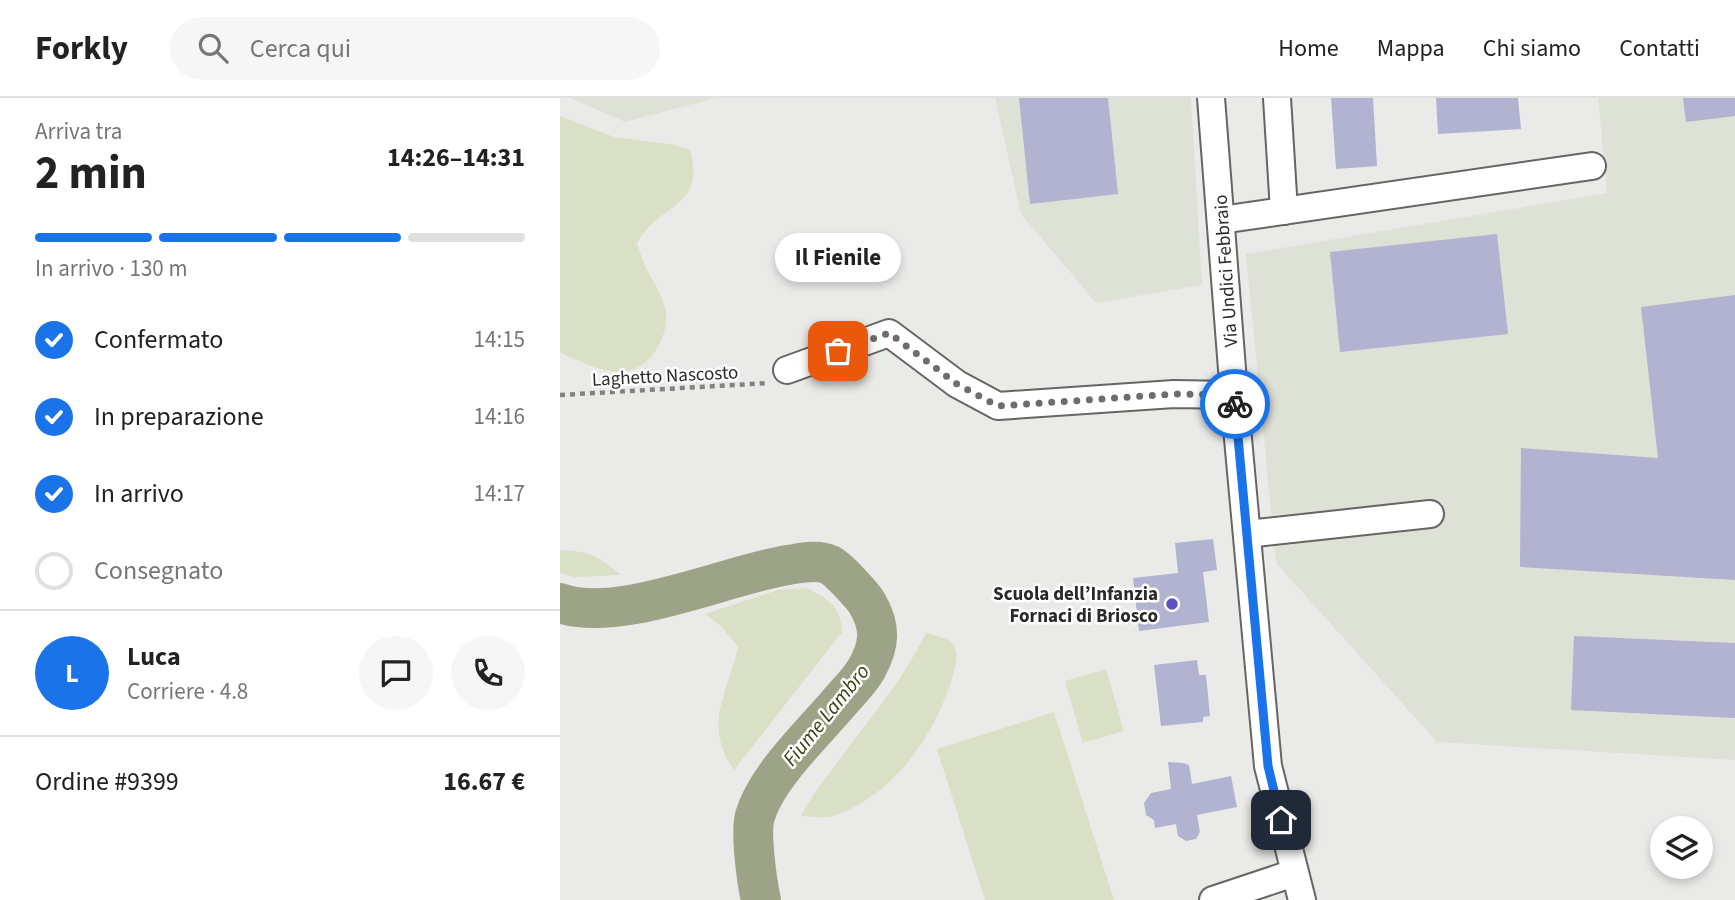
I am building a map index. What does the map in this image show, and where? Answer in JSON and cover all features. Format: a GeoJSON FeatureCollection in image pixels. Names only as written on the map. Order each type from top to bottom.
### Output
{"type":"FeatureCollection","features":[{"type":"Feature","properties":{"kind":"street","name":"Via Undici Febbraio"},"geometry":{"type":"LineString","coordinates":[[1211,98],[1234,395],[1268,766],[1302,900]]}},
{"type":"Feature","properties":{"kind":"street"},"geometry":{"type":"LineString","coordinates":[[1277,98],[1284,211]]}},
{"type":"Feature","properties":{"kind":"street"},"geometry":{"type":"LineString","coordinates":[[1221,220],[1592,166]]}},
{"type":"Feature","properties":{"kind":"street"},"geometry":{"type":"LineString","coordinates":[[779,376],[889,333],[957,384],[998,406],[1174,394],[1234,395]]}},
{"type":"Feature","properties":{"kind":"street"},"geometry":{"type":"LineString","coordinates":[[1247,534],[1430,514]]}},
{"type":"Feature","properties":{"kind":"street"},"geometry":{"type":"LineString","coordinates":[[1213,900],[1294,873]]}},
{"type":"Feature","properties":{"kind":"path","name":"Laghetto Nascosto"},"geometry":{"type":"LineString","coordinates":[[560,395],[779,376]]}},
{"type":"Feature","properties":{"kind":"shaded area"},"geometry":{"type":"Polygon","coordinates":[[[571,98],[716,98],[625,122],[571,98]]]}},
{"type":"Feature","properties":{"kind":"shaded area"},"geometry":{"type":"Polygon","coordinates":[[[995,98],[1191,98],[1202,285],[1096,303],[1021,214],[995,98]]]}},
{"type":"Feature","properties":{"kind":"shaded area"},"geometry":{"type":"Polygon","coordinates":[[[1598,98],[1735,98],[1735,760],[1437,742],[1276,563],[1246,254],[1607,193],[1598,98]]]}},
{"type":"Feature","properties":{"kind":"green space"},"geometry":{"type":"Polygon","coordinates":[[[560,116],[614,137],[676,145],[690,150],[692,184],[686,195],[656,220],[637,243],[663,301],[666,323],[655,352],[641,366],[631,370],[607,370],[560,352],[560,116]]]}},
{"type":"Feature","properties":{"kind":"green space"},"geometry":{"type":"Polygon","coordinates":[[[560,550],[593,556],[621,575],[574,577],[560,573],[560,550]]]}},
{"type":"Feature","properties":{"kind":"green space"},"geometry":{"type":"Polygon","coordinates":[[[807,588],[832,604],[839,616],[842,632],[734,770],[725,754],[719,723],[720,709],[738,647],[722,627],[705,614],[778,590],[807,588]]]}},
{"type":"Feature","properties":{"kind":"green space"},"geometry":{"type":"Polygon","coordinates":[[[926,633],[951,642],[956,650],[956,660],[944,700],[923,742],[893,779],[855,807],[829,817],[801,816],[816,791],[895,685],[926,633]]]}},
{"type":"Feature","properties":{"kind":"green space"},"geometry":{"type":"Polygon","coordinates":[[[1106,669],[1124,731],[1083,743],[1065,681],[1106,669]]]}},
{"type":"Feature","properties":{"kind":"green space"},"geometry":{"type":"Polygon","coordinates":[[[1054,712],[1114,900],[985,900],[937,749],[1054,712]]]}},
{"type":"Feature","properties":{"kind":"building"},"geometry":{"type":"Polygon","coordinates":[[[1019,98],[1108,98],[1118,194],[1030,204],[1019,98]]]}},
{"type":"Feature","properties":{"kind":"building"},"geometry":{"type":"Polygon","coordinates":[[[1331,98],[1373,98],[1377,166],[1336,169],[1331,98]]]}},
{"type":"Feature","properties":{"kind":"building"},"geometry":{"type":"Polygon","coordinates":[[[1436,98],[1518,98],[1521,129],[1438,134],[1436,98]]]}},
{"type":"Feature","properties":{"kind":"building"},"geometry":{"type":"Polygon","coordinates":[[[1683,98],[1735,98],[1735,116],[1686,122],[1683,98]]]}},
{"type":"Feature","properties":{"kind":"building"},"geometry":{"type":"Polygon","coordinates":[[[1497,234],[1508,334],[1340,352],[1330,252],[1497,234]]]}},
{"type":"Feature","properties":{"kind":"building"},"geometry":{"type":"Polygon","coordinates":[[[1735,295],[1735,580],[1520,567],[1521,448],[1658,458],[1641,307],[1735,295]]]}},
{"type":"Feature","properties":{"kind":"building"},"geometry":{"type":"Polygon","coordinates":[[[1213,539],[1217,570],[1203,572],[1209,622],[1139,631],[1133,578],[1178,573],[1175,543],[1213,539]]]}},
{"type":"Feature","properties":{"kind":"building"},"geometry":{"type":"Polygon","coordinates":[[[1574,636],[1735,643],[1735,718],[1571,710],[1574,636]]]}},
{"type":"Feature","properties":{"kind":"building"},"geometry":{"type":"Polygon","coordinates":[[[1197,660],[1199,675],[1206,675],[1210,716],[1203,717],[1203,722],[1161,726],[1154,665],[1197,660]]]}},
{"type":"Feature","properties":{"kind":"building"},"geometry":{"type":"Polygon","coordinates":[[[1168,762],[1189,765],[1192,784],[1231,776],[1237,807],[1197,815],[1200,832],[1196,839],[1186,841],[1178,836],[1176,824],[1155,828],[1154,820],[1146,815],[1144,803],[1151,793],[1171,789],[1168,762]]]}},
{"type":"Feature","properties":{"kind":"waterway","name":"Fiume Lambro"},"geometry":{"type":"LineString","coordinates":[[560,603],[584,608],[641,603],[763,570],[814,562],[834,567],[867,603],[877,628],[876,643],[867,668],[779,772],[755,816],[754,845],[761,900]]}},
{"type":"Feature","properties":{"kind":"way so far"},"geometry":{"type":"LineString","coordinates":[[838,351],[889,333],[957,384],[998,406],[1174,394],[1234,395],[1235,404]]}},
{"type":"Feature","properties":{"kind":"place","name":"Il Fienile"},"geometry":{"type":"Point","coordinates":[838,351]}},
{"type":"Feature","properties":{"kind":"place","name":"Scuola dell’Infanzia Fornaci di Briosco"},"geometry":{"type":"Point","coordinates":[1172,604]}},
{"type":"Feature","properties":{"kind":"route"},"geometry":{"type":"LineString","coordinates":[[1235,404],[1268,766],[1281,820]]}}]}
